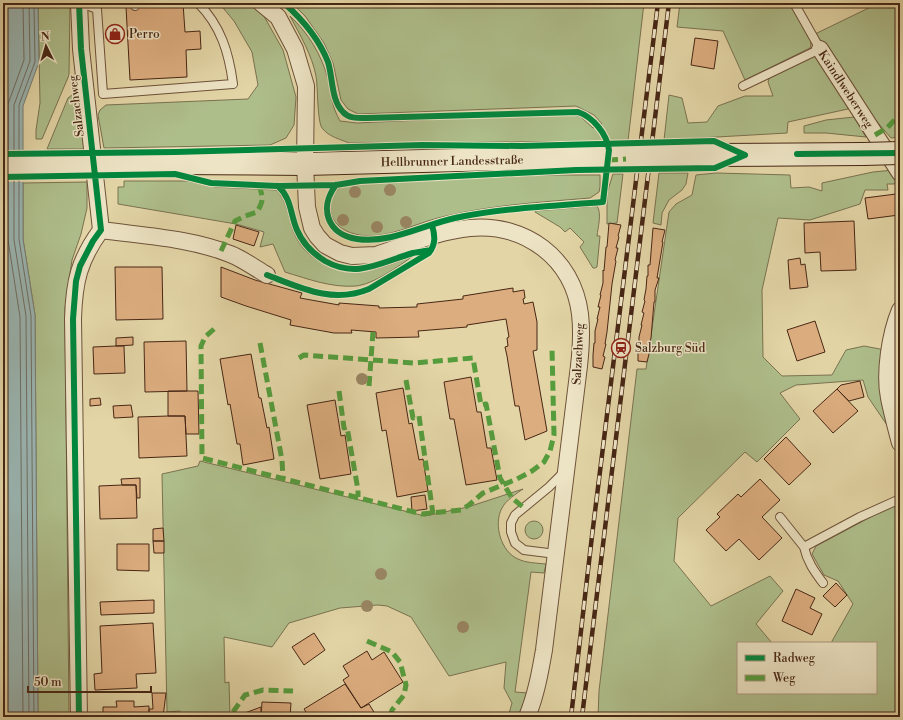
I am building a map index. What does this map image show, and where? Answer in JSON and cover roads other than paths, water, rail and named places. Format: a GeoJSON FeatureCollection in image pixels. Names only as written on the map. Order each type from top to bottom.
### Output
{"type":"FeatureCollection","features":[{"type":"Feature","properties":{"kind":"main road","name":"Hellbrunner Landesstraße"},"geometry":{"type":"LineString","coordinates":[[3,166],[175,163],[305,164],[573,157],[900,153]]}},
{"type":"Feature","properties":{"kind":"street","name":"Salzachweg"},"geometry":{"type":"LineString","coordinates":[[80,3],[80,49],[101,230]]}},
{"type":"Feature","properties":{"kind":"street","name":"Salzachweg"},"geometry":{"type":"LineString","coordinates":[[261,3],[278,17],[295,49],[305,81],[307,101],[305,164],[307,207],[312,228],[325,245],[340,254],[352,256],[376,255],[451,231],[470,228],[492,228],[510,231],[527,237],[541,246],[564,270],[571,283],[580,313],[582,335],[580,366],[544,650],[538,685],[527,717]]}},
{"type":"Feature","properties":{"kind":"street","name":"Kaindlweberweg"},"geometry":{"type":"LineString","coordinates":[[820,49],[900,173]]}},
{"type":"Feature","properties":{"kind":"street"},"geometry":{"type":"LineString","coordinates":[[79,717],[72,319],[73,298],[80,266],[93,241],[101,230],[174,239],[210,247],[232,255],[267,275]]}},
{"type":"Feature","properties":{"kind":"street"},"geometry":{"type":"LineString","coordinates":[[900,310],[892,337],[887,368],[888,397],[900,443]]}},
{"type":"Feature","properties":{"kind":"lane"},"geometry":{"type":"LineString","coordinates":[[80,3],[97,9],[103,94]]}},
{"type":"Feature","properties":{"kind":"lane"},"geometry":{"type":"LineString","coordinates":[[86,94],[233,84],[230,63],[222,35],[211,17],[198,3]]}},
{"type":"Feature","properties":{"kind":"lane","name":"Kaindlweberweg"},"geometry":{"type":"LineString","coordinates":[[794,3],[820,49]]}},
{"type":"Feature","properties":{"kind":"lane"},"geometry":{"type":"LineString","coordinates":[[743,86],[820,49]]}},
{"type":"Feature","properties":{"kind":"lane"},"geometry":{"type":"LineString","coordinates":[[556,554],[524,550],[515,543],[511,532],[511,523],[515,515],[549,487],[566,470]]}},
{"type":"Feature","properties":{"kind":"lane"},"geometry":{"type":"LineString","coordinates":[[804,547],[860,517],[900,499]]}},
{"type":"Feature","properties":{"kind":"lane"},"geometry":{"type":"LineString","coordinates":[[780,517],[804,547],[810,566],[823,583]]}},
{"type":"Feature","properties":{"kind":"water"},"geometry":{"type":"Polygon","coordinates":[[[3,3],[38,3],[39,62],[23,106],[23,239],[35,315],[38,717],[3,717],[3,3]]]}},
{"type":"Feature","properties":{"kind":"railway"},"geometry":{"type":"LineString","coordinates":[[571,717],[658,3]]}},
{"type":"Feature","properties":{"kind":"railway"},"geometry":{"type":"LineString","coordinates":[[582,717],[669,3]]}},
{"type":"Feature","properties":{"kind":"place","name":"Perro"},"geometry":{"type":"Point","coordinates":[115,34]}},
{"type":"Feature","properties":{"kind":"place","name":"Salzburg Süd"},"geometry":{"type":"Point","coordinates":[621,348]}}]}
